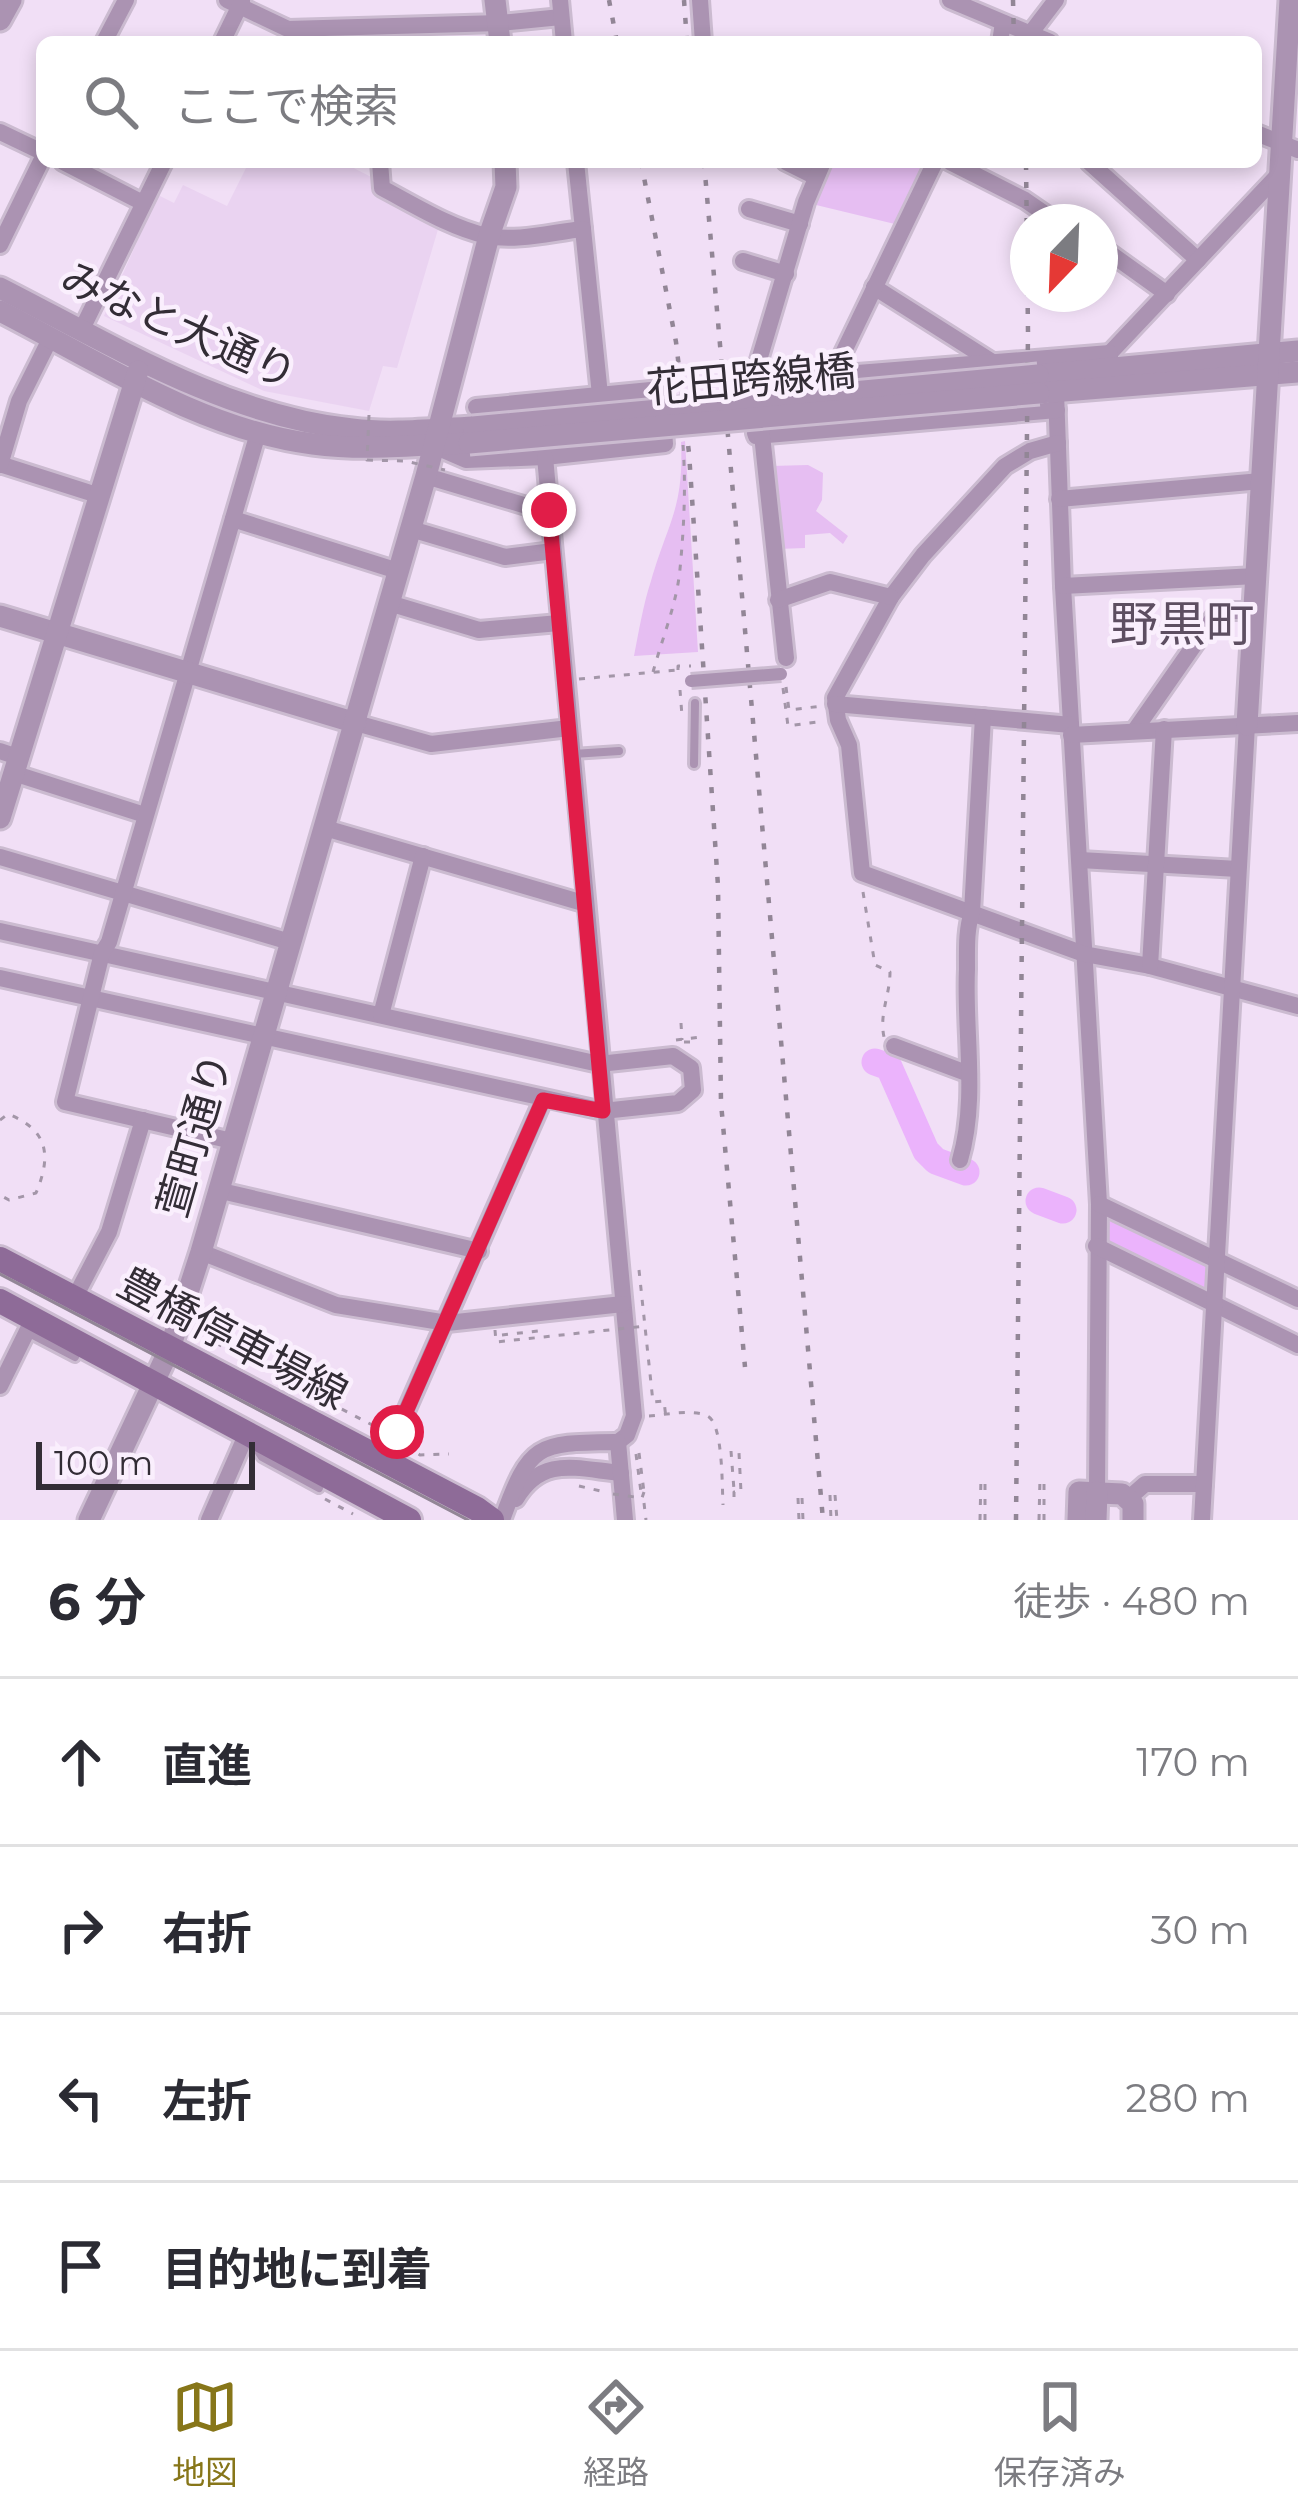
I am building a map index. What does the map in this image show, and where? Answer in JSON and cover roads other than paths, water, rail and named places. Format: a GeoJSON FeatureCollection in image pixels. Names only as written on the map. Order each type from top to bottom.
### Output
{"type":"FeatureCollection","features":[{"type":"Feature","properties":{"kind":"main road","name":"豊橋停車場線"},"geometry":{"type":"LineString","coordinates":[[0,1259],[170,1348],[265,1388],[492,1520]]}},
{"type":"Feature","properties":{"kind":"main road","name":"豊橋停車場線"},"geometry":{"type":"LineString","coordinates":[[0,1301],[30,1325],[247,1433],[365,1508],[409,1520]]}},
{"type":"Feature","properties":{"kind":"street"},"geometry":{"type":"LineString","coordinates":[[0,20],[11,0]]}},
{"type":"Feature","properties":{"kind":"street"},"geometry":{"type":"LineString","coordinates":[[107,36],[126,0]]}},
{"type":"Feature","properties":{"kind":"street"},"geometry":{"type":"LineString","coordinates":[[495,0],[500,33]]}},
{"type":"Feature","properties":{"kind":"street"},"geometry":{"type":"LineString","coordinates":[[700,0],[703,36]]}},
{"type":"Feature","properties":{"kind":"street"},"geometry":{"type":"LineString","coordinates":[[950,0],[978,6],[1002,33],[1035,36]]}},
{"type":"Feature","properties":{"kind":"street"},"geometry":{"type":"LineString","coordinates":[[1030,34],[1056,0]]}},
{"type":"Feature","properties":{"kind":"street"},"geometry":{"type":"LineString","coordinates":[[1047,393],[1110,361],[1280,173],[1294,147],[1290,0]]}},
{"type":"Feature","properties":{"kind":"street"},"geometry":{"type":"LineString","coordinates":[[224,36],[236,2],[289,29],[370,34],[500,33],[561,8]]}},
{"type":"Feature","properties":{"kind":"street"},"geometry":{"type":"LineString","coordinates":[[0,132],[36,152]]}},
{"type":"Feature","properties":{"kind":"street"},"geometry":{"type":"LineString","coordinates":[[1262,135],[1294,147]]}},
{"type":"Feature","properties":{"kind":"street"},"geometry":{"type":"LineString","coordinates":[[0,245],[36,168]]}},
{"type":"Feature","properties":{"kind":"street"},"geometry":{"type":"LineString","coordinates":[[74,168],[143,203]]}},
{"type":"Feature","properties":{"kind":"street"},"geometry":{"type":"LineString","coordinates":[[82,329],[161,168]]}},
{"type":"Feature","properties":{"kind":"street"},"geometry":{"type":"LineString","coordinates":[[380,168],[382,188],[440,219],[489,236],[583,229]]}},
{"type":"Feature","properties":{"kind":"street","name":"萱町通り"},"geometry":{"type":"LineString","coordinates":[[89,1520],[170,1348],[201,1252],[398,571],[435,473],[434,438],[506,187],[505,168]]}},
{"type":"Feature","properties":{"kind":"street"},"geometry":{"type":"LineString","coordinates":[[577,168],[600,395]]}},
{"type":"Feature","properties":{"kind":"street"},"geometry":{"type":"LineString","coordinates":[[832,376],[932,168]]}},
{"type":"Feature","properties":{"kind":"street"},"geometry":{"type":"LineString","coordinates":[[962,168],[1030,204]]}},
{"type":"Feature","properties":{"kind":"street"},"geometry":{"type":"LineString","coordinates":[[1096,168],[1198,260]]}},
{"type":"Feature","properties":{"kind":"street"},"geometry":{"type":"LineString","coordinates":[[819,170],[753,384],[994,363],[1269,363],[1298,372]]}},
{"type":"Feature","properties":{"kind":"street"},"geometry":{"type":"LineString","coordinates":[[1202,1520],[1280,173]]}},
{"type":"Feature","properties":{"kind":"street"},"geometry":{"type":"LineString","coordinates":[[749,209],[800,224]]}},
{"type":"Feature","properties":{"kind":"street"},"geometry":{"type":"LineString","coordinates":[[1118,259],[1167,294]]}},
{"type":"Feature","properties":{"kind":"street"},"geometry":{"type":"LineString","coordinates":[[743,261],[786,274]]}},
{"type":"Feature","properties":{"kind":"street"},"geometry":{"type":"LineString","coordinates":[[874,287],[994,363]]}},
{"type":"Feature","properties":{"kind":"street","name":"みなと大通り"},"geometry":{"type":"LineString","coordinates":[[0,288],[82,329],[211,416],[258,433],[363,448],[434,438],[473,426]]}},
{"type":"Feature","properties":{"kind":"street","name":"みなと大通り"},"geometry":{"type":"LineString","coordinates":[[0,311],[51,337],[258,410],[353,430],[434,438]]}},
{"type":"Feature","properties":{"kind":"street"},"geometry":{"type":"LineString","coordinates":[[51,337],[19,401],[0,465],[97,495]]}},
{"type":"Feature","properties":{"kind":"street"},"geometry":{"type":"LineString","coordinates":[[687,676],[783,666],[759,434],[1269,363],[1298,351]]}},
{"type":"Feature","properties":{"kind":"street"},"geometry":{"type":"LineString","coordinates":[[0,818],[10,760],[57,633],[138,370]]}},
{"type":"Feature","properties":{"kind":"street"},"geometry":{"type":"LineString","coordinates":[[434,438],[466,460],[665,444],[661,389],[600,395],[473,426]]}},
{"type":"Feature","properties":{"kind":"street"},"geometry":{"type":"LineString","coordinates":[[1047,393],[1058,443],[1100,1204],[1096,1520]]}},
{"type":"Feature","properties":{"kind":"street","name":"花田跨線橋"},"geometry":{"type":"LineString","coordinates":[[473,426],[1047,393]]}},
{"type":"Feature","properties":{"kind":"street"},"geometry":{"type":"LineString","coordinates":[[232,1141],[65,1102],[102,952],[109,942],[258,433]]}},
{"type":"Feature","properties":{"kind":"street"},"geometry":{"type":"LineString","coordinates":[[1058,443],[1030,451],[1005,466],[915,564],[835,698],[849,745],[862,873],[1084,954],[1150,966],[1298,1006]]}},
{"type":"Feature","properties":{"kind":"street"},"geometry":{"type":"LineString","coordinates":[[503,1520],[524,1466],[535,1452],[562,1443],[618,1442],[627,1435],[634,1416],[544,457]]}},
{"type":"Feature","properties":{"kind":"street"},"geometry":{"type":"LineString","coordinates":[[435,473],[550,513]]}},
{"type":"Feature","properties":{"kind":"street"},"geometry":{"type":"LineString","coordinates":[[1059,499],[1261,482]]}},
{"type":"Feature","properties":{"kind":"street"},"geometry":{"type":"LineString","coordinates":[[233,519],[398,571]]}},
{"type":"Feature","properties":{"kind":"street"},"geometry":{"type":"LineString","coordinates":[[411,529],[505,557],[553,551]]}},
{"type":"Feature","properties":{"kind":"street"},"geometry":{"type":"LineString","coordinates":[[1063,586],[1256,576]]}},
{"type":"Feature","properties":{"kind":"street"},"geometry":{"type":"LineString","coordinates":[[778,600],[830,582],[892,597]]}},
{"type":"Feature","properties":{"kind":"street"},"geometry":{"type":"LineString","coordinates":[[389,603],[479,630],[559,623]]}},
{"type":"Feature","properties":{"kind":"street"},"geometry":{"type":"LineString","coordinates":[[1135,730],[1218,611],[1254,611]]}},
{"type":"Feature","properties":{"kind":"street"},"geometry":{"type":"LineString","coordinates":[[0,616],[431,744],[569,728]]}},
{"type":"Feature","properties":{"kind":"street"},"geometry":{"type":"LineString","coordinates":[[835,704],[1071,730],[1298,723]]}},
{"type":"Feature","properties":{"kind":"street"},"geometry":{"type":"LineString","coordinates":[[960,1160],[969,1074],[968,925],[973,912],[983,717]]}},
{"type":"Feature","properties":{"kind":"street"},"geometry":{"type":"LineString","coordinates":[[1150,966],[1164,729]]}},
{"type":"Feature","properties":{"kind":"street"},"geometry":{"type":"LineString","coordinates":[[10,760],[145,815]]}},
{"type":"Feature","properties":{"kind":"street"},"geometry":{"type":"LineString","coordinates":[[325,828],[583,903]]}},
{"type":"Feature","properties":{"kind":"street"},"geometry":{"type":"LineString","coordinates":[[381,1015],[423,856]]}},
{"type":"Feature","properties":{"kind":"street"},"geometry":{"type":"LineString","coordinates":[[0,857],[290,942]]}},
{"type":"Feature","properties":{"kind":"street"},"geometry":{"type":"LineString","coordinates":[[1080,860],[1238,869]]}},
{"type":"Feature","properties":{"kind":"street"},"geometry":{"type":"LineString","coordinates":[[0,931],[599,1064],[673,1056],[684,1060],[694,1078],[693,1090],[678,1103],[603,1111],[0,978]]}},
{"type":"Feature","properties":{"kind":"street"},"geometry":{"type":"LineString","coordinates":[[894,1046],[969,1074]]}},
{"type":"Feature","properties":{"kind":"street"},"geometry":{"type":"LineString","coordinates":[[384,1461],[543,1100]]}},
{"type":"Feature","properties":{"kind":"street"},"geometry":{"type":"LineString","coordinates":[[74,1299],[110,1232],[143,1120]]}},
{"type":"Feature","properties":{"kind":"street"},"geometry":{"type":"LineString","coordinates":[[218,1190],[479,1250]]}},
{"type":"Feature","properties":{"kind":"street"},"geometry":{"type":"LineString","coordinates":[[1100,1204],[1298,1299]]}},
{"type":"Feature","properties":{"kind":"street"},"geometry":{"type":"LineString","coordinates":[[1096,1246],[1298,1345]]}},
{"type":"Feature","properties":{"kind":"street"},"geometry":{"type":"LineString","coordinates":[[201,1252],[337,1306],[447,1323],[623,1304]]}},
{"type":"Feature","properties":{"kind":"street"},"geometry":{"type":"LineString","coordinates":[[0,1386],[30,1325]]}},
{"type":"Feature","properties":{"kind":"street"},"geometry":{"type":"LineString","coordinates":[[209,1520],[247,1433]]}},
{"type":"Feature","properties":{"kind":"street"},"geometry":{"type":"LineString","coordinates":[[618,1442],[625,1520]]}},
{"type":"Feature","properties":{"kind":"street"},"geometry":{"type":"LineString","coordinates":[[503,1520],[521,1491],[544,1470],[621,1473]]}},
{"type":"Feature","properties":{"kind":"street"},"geometry":{"type":"LineString","coordinates":[[1078,1520],[1079,1492],[1097,1492],[1131,1509],[1145,1484],[1204,1484]]}},
{"type":"Feature","properties":{"kind":"lane"},"geometry":{"type":"LineString","coordinates":[[694,764],[695,703]]}},
{"type":"Feature","properties":{"kind":"lane"},"geometry":{"type":"LineString","coordinates":[[572,754],[619,751]]}},
{"type":"Feature","properties":{"kind":"lane"},"geometry":{"type":"LineString","coordinates":[[30,1325],[75,1357]]}},
{"type":"Feature","properties":{"kind":"lane"},"geometry":{"type":"LineString","coordinates":[[265,1388],[355,1432]]}},
{"type":"Feature","properties":{"kind":"lane"},"geometry":{"type":"LineString","coordinates":[[247,1433],[262,1457],[319,1488]]}},
{"type":"Feature","properties":{"kind":"waterway"},"geometry":{"type":"LineString","coordinates":[[875,1062],[889,1067],[926,1151],[936,1161],[966,1172]]}},
{"type":"Feature","properties":{"kind":"waterway"},"geometry":{"type":"LineString","coordinates":[[1039,1201],[1063,1210]]}},
{"type":"Feature","properties":{"kind":"waterway"},"geometry":{"type":"LineString","coordinates":[[1115,1234],[1199,1275]]}},
{"type":"Feature","properties":{"kind":"tram line"},"geometry":{"type":"LineString","coordinates":[[0,1274],[468,1520]]}},
{"type":"Feature","properties":{"kind":"railway"},"geometry":{"type":"LineString","coordinates":[[609,0],[616,36]]}},
{"type":"Feature","properties":{"kind":"railway"},"geometry":{"type":"LineString","coordinates":[[684,0],[687,36]]}},
{"type":"Feature","properties":{"kind":"railway"},"geometry":{"type":"LineString","coordinates":[[1013,0],[1014,36]]}},
{"type":"Feature","properties":{"kind":"railway"},"geometry":{"type":"LineString","coordinates":[[642,168],[676,342],[689,453],[718,886],[721,1103],[745,1367]]}},
{"type":"Feature","properties":{"kind":"railway"},"geometry":{"type":"LineString","coordinates":[[705,168],[823,1520]]}},
{"type":"Feature","properties":{"kind":"railway"},"geometry":{"type":"LineString","coordinates":[[1016,1520],[1026,168]]}},
{"type":"Feature","properties":{"kind":"district","name":"野黒町"},"geometry":{"type":"Point","coordinates":[1182,624]}}]}
